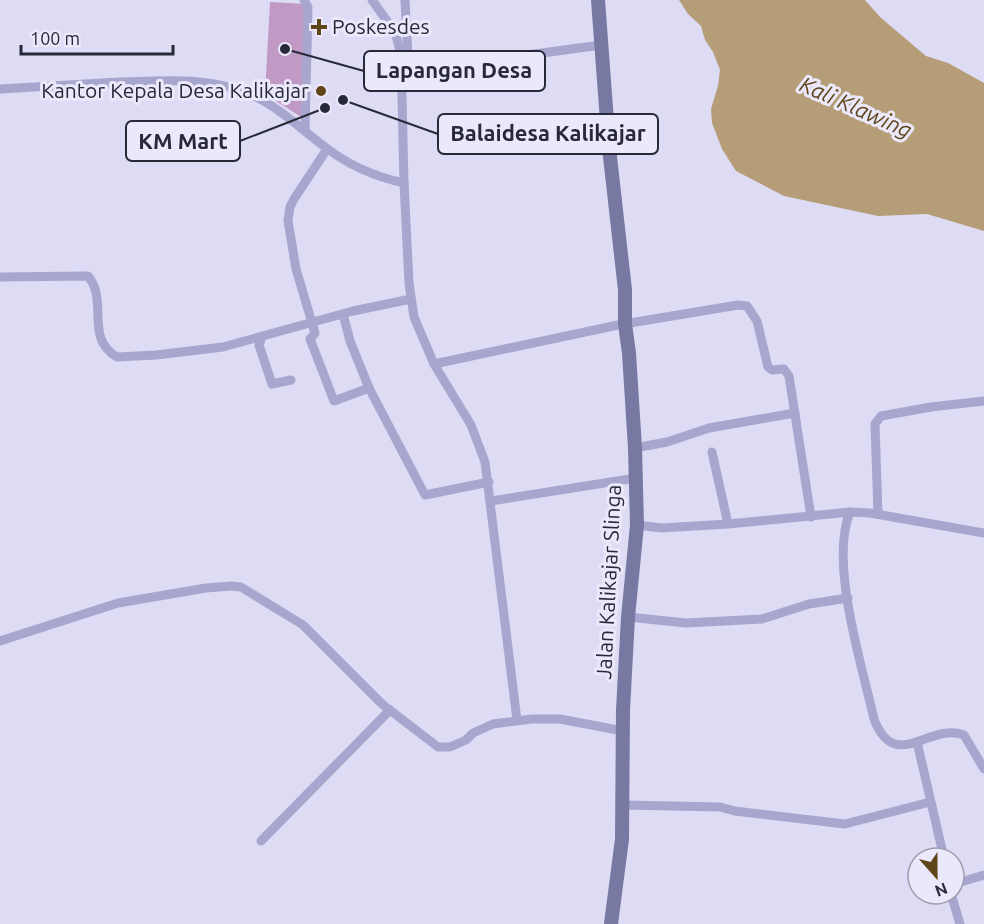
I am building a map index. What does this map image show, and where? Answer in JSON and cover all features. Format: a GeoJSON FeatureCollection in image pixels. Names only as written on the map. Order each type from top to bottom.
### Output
{"type":"FeatureCollection","features":[{"type":"Feature","properties":{"kind":"street"},"geometry":{"type":"LineString","coordinates":[[304,0],[308,7],[305,131]]}},
{"type":"Feature","properties":{"kind":"street"},"geometry":{"type":"LineString","coordinates":[[372,0],[395,32],[405,75]]}},
{"type":"Feature","properties":{"kind":"street"},"geometry":{"type":"LineString","coordinates":[[405,0],[404,183],[411,299],[414,317],[422,339],[480,444],[489,482],[517,720]]}},
{"type":"Feature","properties":{"kind":"street","name":"Jalan Kalikajar Slinga"},"geometry":{"type":"LineString","coordinates":[[598,0],[609,148],[625,290],[625,324],[635,448],[637,525],[628,617],[623,731],[622,839],[611,924]]}},
{"type":"Feature","properties":{"kind":"street"},"geometry":{"type":"LineString","coordinates":[[405,75],[601,45]]}},
{"type":"Feature","properties":{"kind":"street"},"geometry":{"type":"LineString","coordinates":[[0,89],[183,80],[211,82],[257,97],[327,149],[367,171],[404,183]]}},
{"type":"Feature","properties":{"kind":"street"},"geometry":{"type":"LineString","coordinates":[[327,149],[290,207],[288,221],[296,269],[313,322],[315,333],[310,339],[334,401],[369,388]]}},
{"type":"Feature","properties":{"kind":"street"},"geometry":{"type":"LineString","coordinates":[[0,277],[88,276],[93,282],[96,295],[98,329],[103,345],[117,357],[223,347],[343,314],[411,299]]}},
{"type":"Feature","properties":{"kind":"street"},"geometry":{"type":"LineString","coordinates":[[436,363],[625,324],[738,305],[747,306],[757,321],[768,368],[788,372],[811,517]]}},
{"type":"Feature","properties":{"kind":"street"},"geometry":{"type":"LineString","coordinates":[[343,314],[353,348],[369,388],[425,495],[489,482]]}},
{"type":"Feature","properties":{"kind":"street"},"geometry":{"type":"LineString","coordinates":[[262,337],[259,345],[272,384],[291,380]]}},
{"type":"Feature","properties":{"kind":"street"},"geometry":{"type":"LineString","coordinates":[[878,514],[875,424],[881,416],[941,405],[984,401]]}},
{"type":"Feature","properties":{"kind":"street"},"geometry":{"type":"LineString","coordinates":[[635,448],[667,442],[709,428],[795,413]]}},
{"type":"Feature","properties":{"kind":"street"},"geometry":{"type":"LineString","coordinates":[[712,452],[728,524]]}},
{"type":"Feature","properties":{"kind":"street"},"geometry":{"type":"LineString","coordinates":[[491,501],[636,478]]}},
{"type":"Feature","properties":{"kind":"street"},"geometry":{"type":"LineString","coordinates":[[850,512],[843,537],[850,620],[880,735],[889,742],[899,745],[950,732],[964,735],[984,769]]}},
{"type":"Feature","properties":{"kind":"street"},"geometry":{"type":"LineString","coordinates":[[637,525],[661,528],[728,524],[850,512],[878,514],[984,533]]}},
{"type":"Feature","properties":{"kind":"street"},"geometry":{"type":"LineString","coordinates":[[0,641],[118,603],[206,588],[241,587],[303,625],[390,710],[435,743],[450,747],[493,724],[517,720],[560,719],[623,731]]}},
{"type":"Feature","properties":{"kind":"street"},"geometry":{"type":"LineString","coordinates":[[628,617],[686,623],[762,619],[809,604],[848,598]]}},
{"type":"Feature","properties":{"kind":"street"},"geometry":{"type":"LineString","coordinates":[[261,841],[390,710]]}},
{"type":"Feature","properties":{"kind":"street"},"geometry":{"type":"LineString","coordinates":[[917,742],[941,846]]}},
{"type":"Feature","properties":{"kind":"street"},"geometry":{"type":"LineString","coordinates":[[623,805],[720,807],[735,811],[845,824],[930,802]]}},
{"type":"Feature","properties":{"kind":"street"},"geometry":{"type":"LineString","coordinates":[[966,880],[984,875]]}},
{"type":"Feature","properties":{"kind":"street"},"geometry":{"type":"LineString","coordinates":[[955,906],[960,924]]}},
{"type":"Feature","properties":{"kind":"shaded area"},"geometry":{"type":"Polygon","coordinates":[[[270,2],[305,4],[301,117],[265,94],[270,2]]]}},
{"type":"Feature","properties":{"kind":"water","name":"Kali Klawing"},"geometry":{"type":"Polygon","coordinates":[[[679,0],[865,0],[880,17],[926,56],[948,63],[984,83],[984,231],[927,214],[878,216],[784,196],[736,171],[722,149],[712,123],[711,109],[720,70],[705,40],[701,26],[688,14],[679,0]]]}},
{"type":"Feature","properties":{"kind":"place","name":"Poskesdes"},"geometry":{"type":"Point","coordinates":[319,27]}},
{"type":"Feature","properties":{"kind":"place","name":"Lapangan Desa"},"geometry":{"type":"Point","coordinates":[285,49]}},
{"type":"Feature","properties":{"kind":"place","name":"Kantor Kepala Desa Kalikajar"},"geometry":{"type":"Point","coordinates":[321,91]}},
{"type":"Feature","properties":{"kind":"place","name":"Balaidesa Kalikajar"},"geometry":{"type":"Point","coordinates":[343,100]}},
{"type":"Feature","properties":{"kind":"place","name":"KM Mart"},"geometry":{"type":"Point","coordinates":[325,108]}}]}
